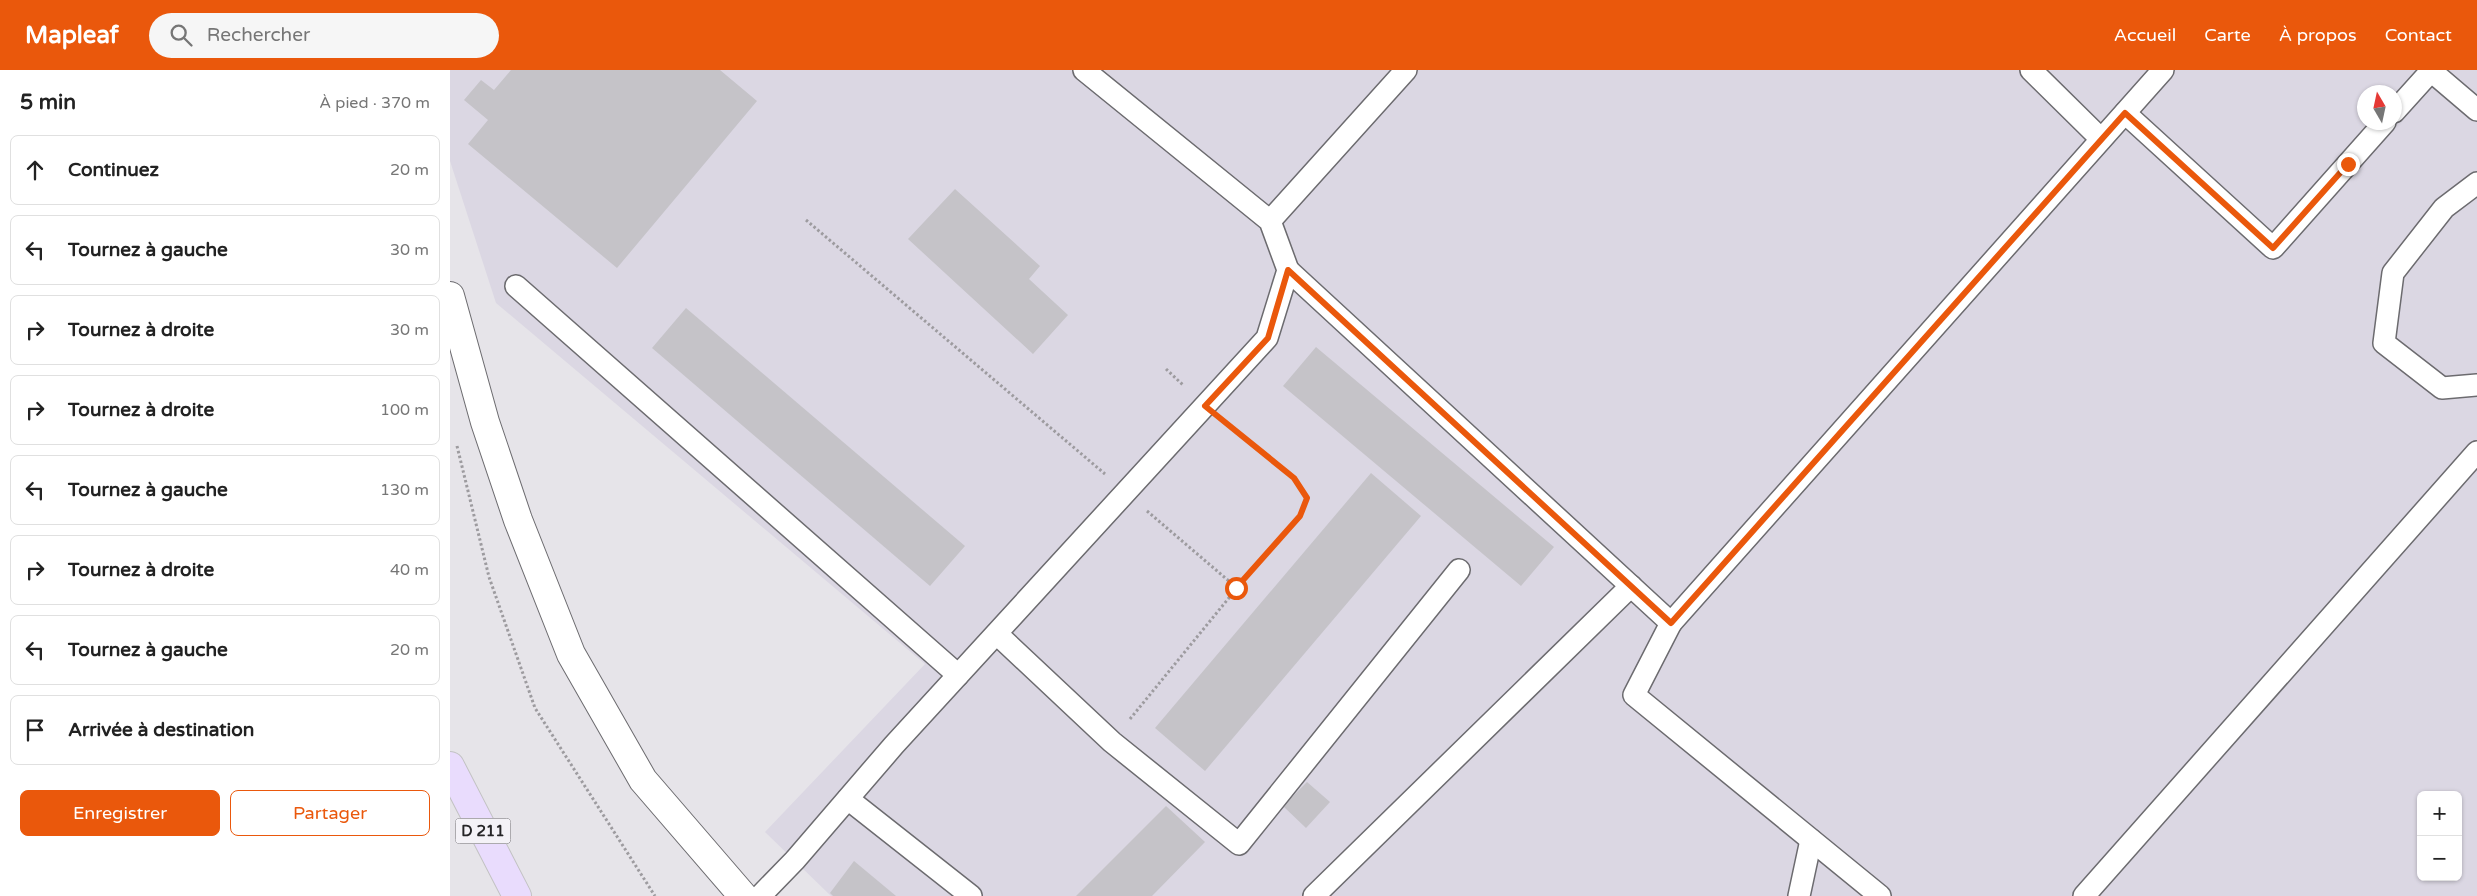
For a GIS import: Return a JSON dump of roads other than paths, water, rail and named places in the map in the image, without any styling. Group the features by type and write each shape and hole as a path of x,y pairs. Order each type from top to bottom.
{"main road":[{"name":"D 211","path":"450,766 517,896"}],"street":[{"path":"450,296 486,422 518,520 571,654 643,780 743,896"}],"lane":[{"path":"1084,70 1270,221 1288,270 1671,623"},
{"path":"1270,221 1406,70"},
{"path":"2031,70 2101,139"},
{"path":"1880,896 1634,695 1671,623 2163,70"},
{"path":"2402,103 2430,71 2477,110"},
{"path":"2125,113 2273,248 2378,130"},
{"path":"2477,183 2444,208 2393,273 2384,343 2442,388 2477,384"},
{"path":"760,896 795,860 958,675 1268,338 1288,270"},
{"path":"516,286 958,675"},
{"path":"2084,896 2477,452"},
{"path":"997,634 1112,742 1240,844 1459,570"},
{"path":"1314,896 1631,586"},
{"path":"848,799 971,896"},
{"path":"1799,896 1811,840"}]}
